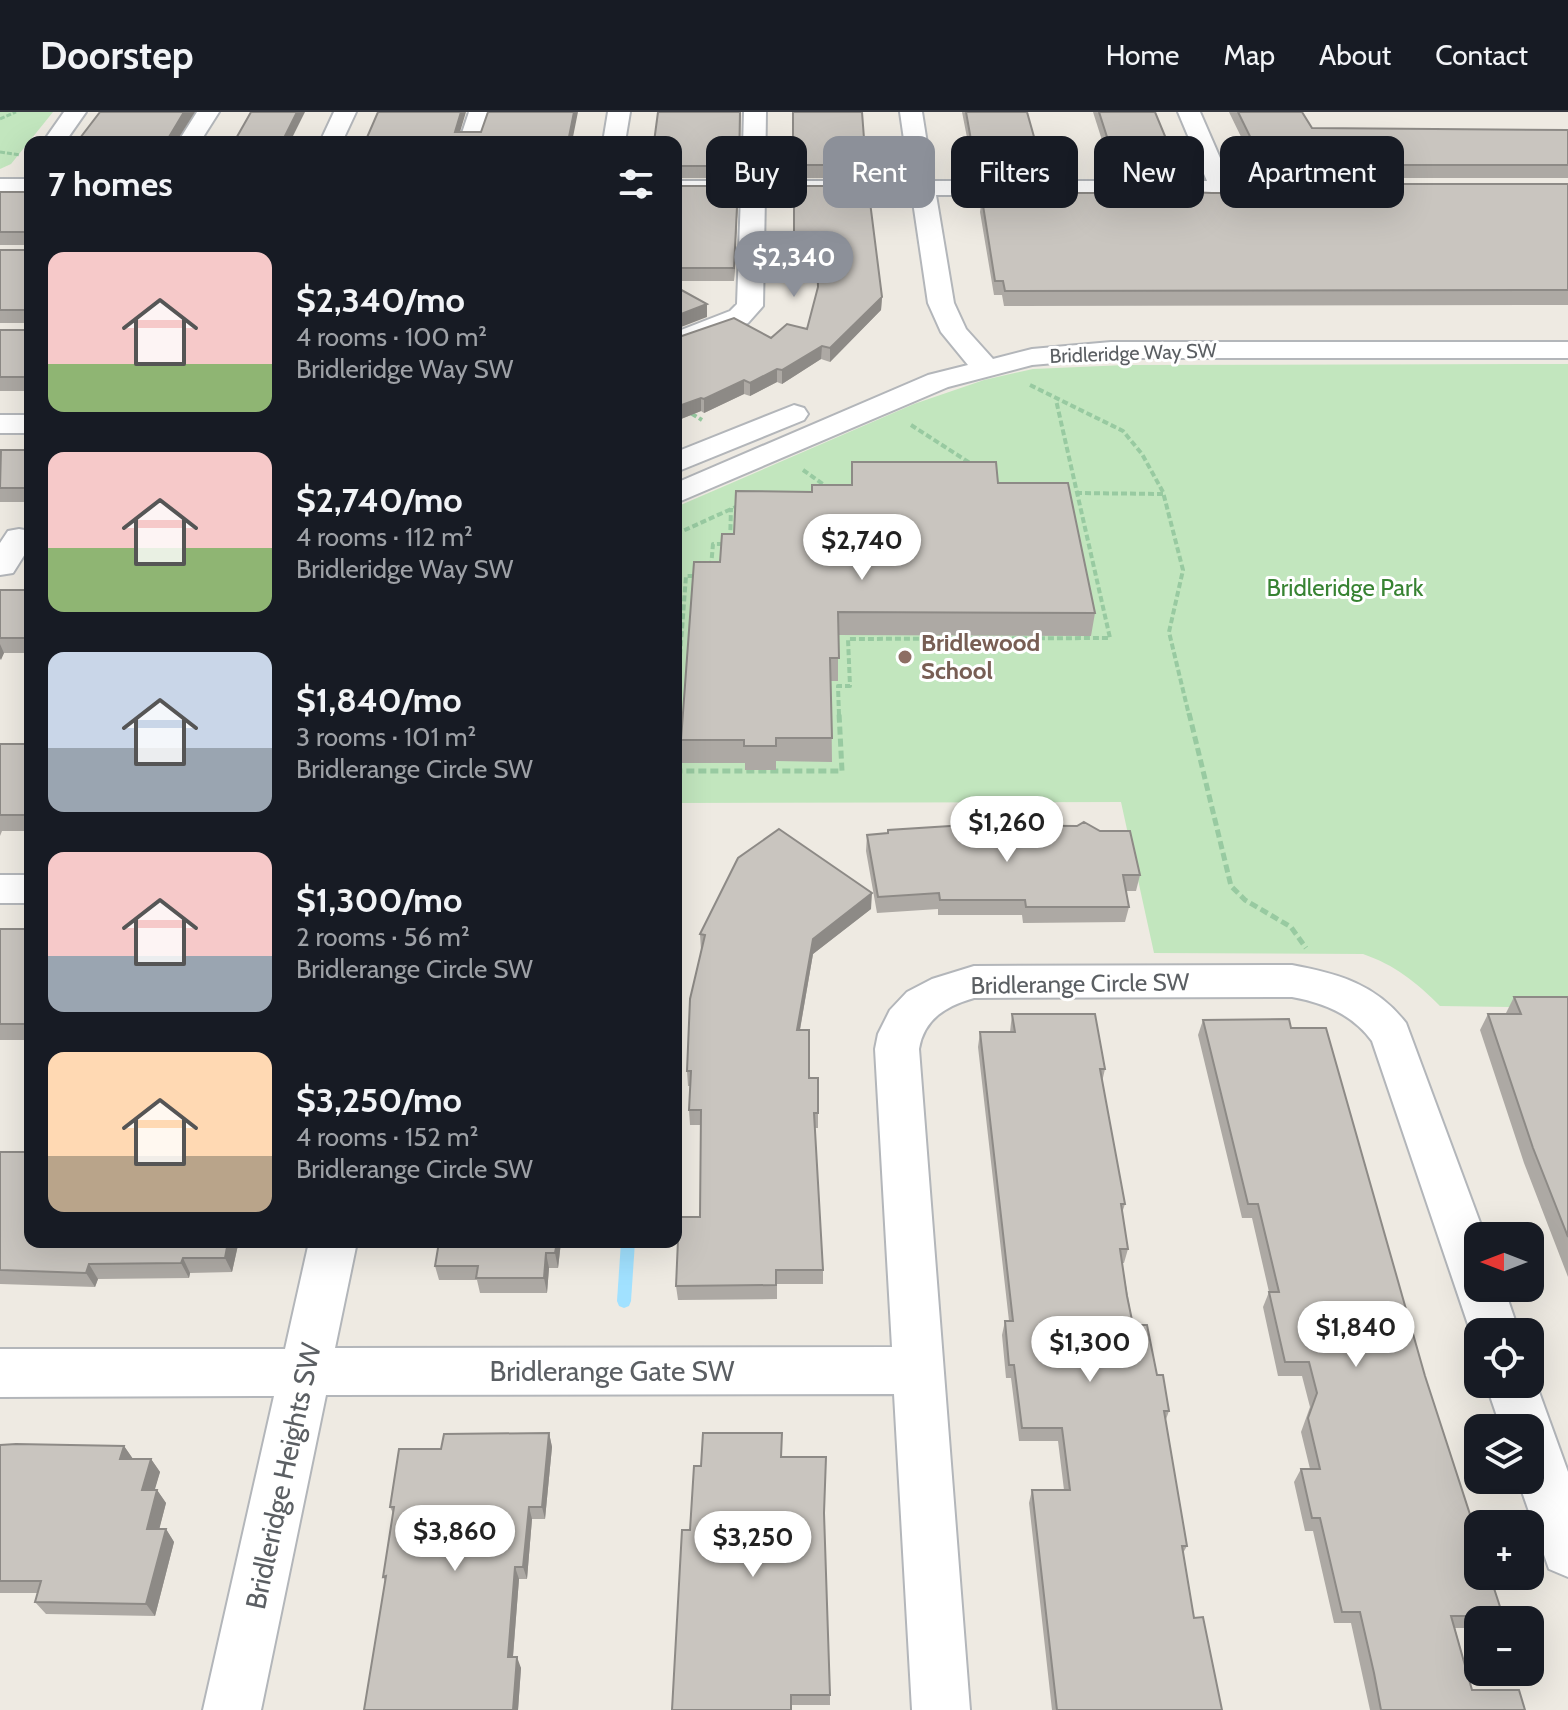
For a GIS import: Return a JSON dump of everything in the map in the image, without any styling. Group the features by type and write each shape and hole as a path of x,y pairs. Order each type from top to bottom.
{"street":[{"path":"58,136 75,112"},
{"path":"193,136 208,112"},
{"path":"334,136 345,112"},
{"path":"472,136 480,112"},
{"path":"615,136 619,112"},
{"path":"755,112 755,136"},
{"path":"911,112 914,136"},
{"path":"1189,112 1220,183"},
{"path":"682,188 706,188"},
{"path":"935,188 1220,188"},
{"path":"682,338 748,311 753,208"},
{"path":"925,208 941,303 949,324 975,357"},
{"name":"Bridleridge Way SW","path":"682,460 914,363 1111,350 1486,340 1568,330"},
{"name":"Bridleridge Way SW","path":"1486,340 1568,350"},
{"name":"Bridleridge Way SW","path":"682,491 938,381 975,357"},
{"path":"0,424 24,424"},
{"path":"0,889 24,889"},
{"name":"Bridlerange Circle SW","path":"941,1710 897,1049 898,1033 911,1010 925,999 974,982 1292,981 1327,988 1376,1015 1391,1035 1400,1052 1464,1242"},
{"name":"Bridleridge Heights SW","path":"232,1710 332,1248"},
{"name":"Bridlerange Gate SW","path":"0,1373 918,1370"},
{"path":"1544,1479 1568,1550"}],"path":[{"path":"0,119 16,112"},
{"path":"0,152 19,177"},
{"path":"1027,383 1123,431 1142,454 1163,494 1183,570 1169,632 1231,886 1245,900 1291,927 1314,958 1327,988"},
{"path":"682,771 842,771 838,686 850,686 848,639 1110,638 1056,400"},
{"path":"906,421 977,468"},
{"path":"799,467 829,488 829,498"},
{"path":"1062,496 1163,494"},
{"path":"682,531 731,508 748,504"},
{"path":"682,629 686,576 710,576 713,544 730,544 731,508"}],"green space":[{"path":"0,112 53,112 34,136 24,136 24,148 11,164 0,169"},
{"name":"Bridleridge Park","path":"1568,364 1568,1008 1440,1006 1404,975 1363,954 1154,953 1121,802 682,803 682,504 914,404 984,380 1033,369 1125,365"}],"building":[{"path":"100,112 184,112 170,136 82,136"},
{"path":"251,112 297,112 285,136 237,136"},
{"path":"378,112 461,112 455,132 481,132 488,112 574,112 569,136 368,136"},
{"path":"658,112 740,112 740,136 706,136 706,166 682,166 682,136 655,136"},
{"path":"793,112 862,112 864,136 823,136 823,165 807,165 807,136 793,136"},
{"path":"966,112 1027,112 1034,136 970,136"},
{"path":"1099,112 1155,112 1165,136 1107,136"},
{"path":"1238,112 1302,112 1312,128 1568,130 1568,165 1404,165 1404,136 1250,136"},
{"path":"1404,184 1568,184 1568,290 1005,291 1003,281 995,281 983,208 1078,208 1078,193 1094,193 1094,208 1204,208 1204,193 1220,193 1220,208 1404,208"},
{"path":"682,186 706,186 706,208 737,208 734,268 682,268"},
{"path":"807,186 823,186 823,208 871,208 882,297 830,348 822,346 782,370 777,369 750,383 744,380 704,399 682,405 682,336 734,318 771,338 787,324 807,329 818,287 817,250 794,250 794,208 807,208"},
{"path":"0,192 24,192 24,232 0,232"},
{"path":"0,250 24,250 24,310 0,310"},
{"path":"682,290 707,304 682,314"},
{"path":"0,330 24,330 24,377 0,377"},
{"path":"1,450 24,450 24,488 0,488"},
{"path":"852,462 996,462 998,483 1068,483 1095,613 838,612 839,658 830,658 832,738 776,738 776,746 744,746 744,740 682,740 694,562 720,562 722,534 734,534 736,491 812,492 812,485 852,485"},
{"path":"0,590 24,590 24,638 0,638"},
{"path":"0,744 24,744 24,815 0,815"},
{"path":"1084,822 1100,831 1130,831 1140,875 1123,875 1129,907 1026,907 1025,900 940,900 939,893 878,897 867,835 888,833 888,830 966,825 1077,826"},
{"path":"779,829 872,893 813,939 797,1030 809,1030 809,1078 818,1078 818,1113 814,1113 823,1270 776,1270 776,1285 676,1286 678,1248 682,1248 682,1217 700,1217 701,1110 689,1110 691,1071 687,1071 690,999 705,935 700,934 738,858"},
{"path":"0,929 24,929 24,1024 0,1024"},
{"path":"1514,997 1568,997 1568,1237 1533,1148 1488,1014 1521,1014"},
{"path":"1012,1014 1095,1014 1105,1069 1100,1069 1125,1204 1121,1204 1128,1249 1120,1249 1127,1296 1133,1325 1147,1325 1157,1375 1163,1375 1169,1411 1164,1411 1187,1546 1182,1546 1194,1618 1203,1617 1222,1710 1057,1710 1032,1490 1070,1490 1062,1428 1022,1428 1014,1365 1009,1365 1005,1321 1013,1321 980,1032 1015,1032"},
{"path":"1289,1019 1291,1028 1326,1028 1425,1376 1469,1510 1464,1510 1464,1590 1495,1590 1500,1606 1464,1606 1464,1616 1451,1616 1464,1662 1464,1686 1471,1686 1472,1690 1519,1690 1525,1710 1381,1710 1360,1612 1342,1612 1320,1518 1312,1518 1301,1469 1320,1469 1308,1418 1317,1393 1309,1362 1285,1362 1269,1292 1279,1292 1258,1204 1248,1204 1203,1020"},
{"path":"0,1152 24,1152 24,1248 227,1248 225,1258 183,1258 181,1263 89,1264 86,1273 0,1270"},
{"path":"438,1248 556,1248 555,1253 546,1253 544,1278 476,1278 478,1266 435,1266"},
{"path":"549,1433 542,1507 529,1507 523,1567 515,1567 508,1657 517,1657 513,1710 364,1710 386,1576 383,1577 399,1449 441,1449 444,1434"},
{"path":"703,1433 782,1433 781,1457 826,1457 824,1513 830,1695 791,1695 791,1710 672,1710 682,1530 690,1530 694,1466 701,1466"},
{"path":"0,1445 124,1446 120,1459 151,1459 142,1490 157,1490 147,1529 166,1529 146,1604 35,1602 41,1581 0,1581"}],"waterway":[{"path":"624,1301 628,1248"}],"place":[{"name":"Bridlewood School","path":"905,657"}]}
